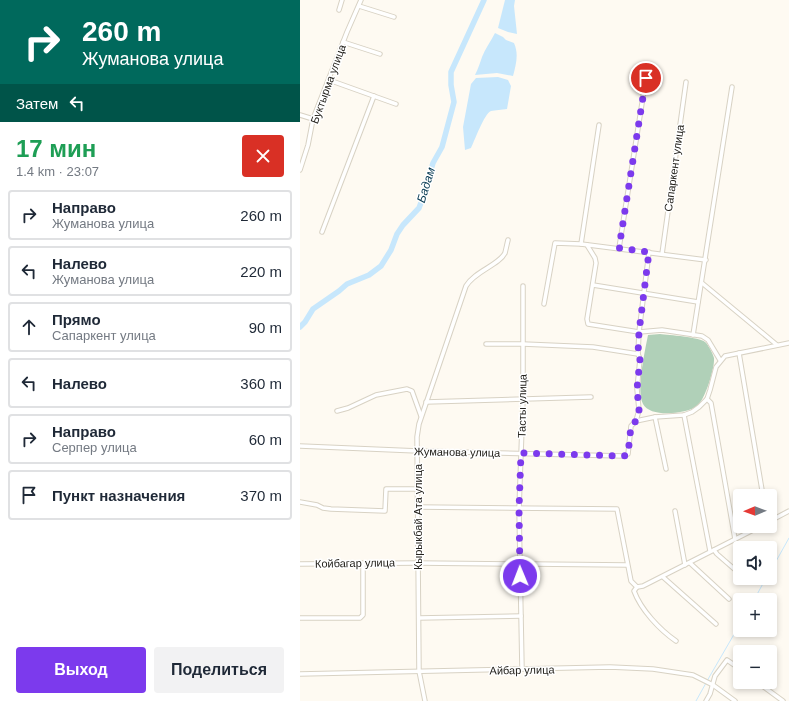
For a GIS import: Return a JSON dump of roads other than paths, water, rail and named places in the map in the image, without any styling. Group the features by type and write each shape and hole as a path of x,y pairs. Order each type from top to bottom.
{"street":[{"path":"339,10 342,0"},
{"name":"Буктырма улица","path":"300,170 308,145 313,119 361,0"},
{"path":"359,6 394,17"},
{"path":"343,42 380,54"},
{"path":"619,248 646,78"},
{"path":"328,80 396,104"},
{"name":"Сапаркент улица","path":"662,254 686,82"},
{"path":"693,335 732,87"},
{"path":"322,232 374,96"},
{"path":"300,115 313,119"},
{"path":"581,244 599,124"},
{"name":"Кырыкбай Ата улица","path":"425,701 419,671 418,437 421,416 466,286 476,274 500,259 504,253 508,240"},
{"path":"544,304 555,243 619,248 706,260"},
{"path":"587,245 595,258 596,263 587,319 588,324 639,332 662,330 702,336 708,340 720,360"},
{"path":"649,252 639,332 638,354 640,359 637,389 639,410 636,421 655,417 684,415 700,408 707,399 716,366 725,356 789,343"},
{"path":"702,283 777,345"},
{"path":"593,285 644,292 698,302"},
{"name":"Тасты улица","path":"522,669 519,509 523,399 524,286"},
{"path":"486,344 593,347 638,354"},
{"path":"739,353 762,489"},
{"path":"337,411 348,408 376,395 407,389 412,390 421,416"},
{"path":"426,402 591,397"},
{"path":"707,399 711,403 735,539"},
{"path":"684,415 712,550 733,568"},
{"path":"655,417 666,469"},
{"name":"Жуманова улица","path":"300,446 418,451 624,456 628,454 631,426 636,421"},
{"path":"300,502 331,509 385,511 386,488 418,489"},
{"path":"419,507 519,509 617,508 627,565 631,581 636,587"},
{"path":"777,517 789,510"},
{"path":"676,511 686,565"},
{"path":"636,587 643,586 663,577 747,533"},
{"path":"300,618 360,618 363,615 363,563"},
{"name":"Койбагар улица","path":"300,564 520,563 627,565"},
{"path":"690,563 729,599"},
{"path":"663,577 716,624"},
{"path":"636,587 634,591 642,607 667,635 676,642"},
{"path":"419,618 521,616"},
{"path":"706,701 715,676 727,660 733,664"},
{"name":"Айбар улица","path":"300,674 522,669 653,669 692,675 713,685 735,701"},
{"path":"767,689 783,701"}],"water":[{"path":"505,0 515,0 514,6 517,34 498,28"},
{"path":"495,33 514,43 516,47 517,55 513,76 497,73 475,75 483,54"},
{"path":"498,77 508,80 511,86 507,109 491,111 488,113 471,148 465,150 463,127 471,84 476,78"}],"waterway":[{"name":"Бадам","path":"300,327 313,309 347,284 369,275 381,266 391,250 397,234 403,225 419,208 433,163 442,147 454,102 451,85 451,72 484,0"},
{"path":"777,559 789,538"},
{"path":"758,593 762,585"},
{"path":"707,681 733,636"},
{"path":"696,701 706,683"}]}
